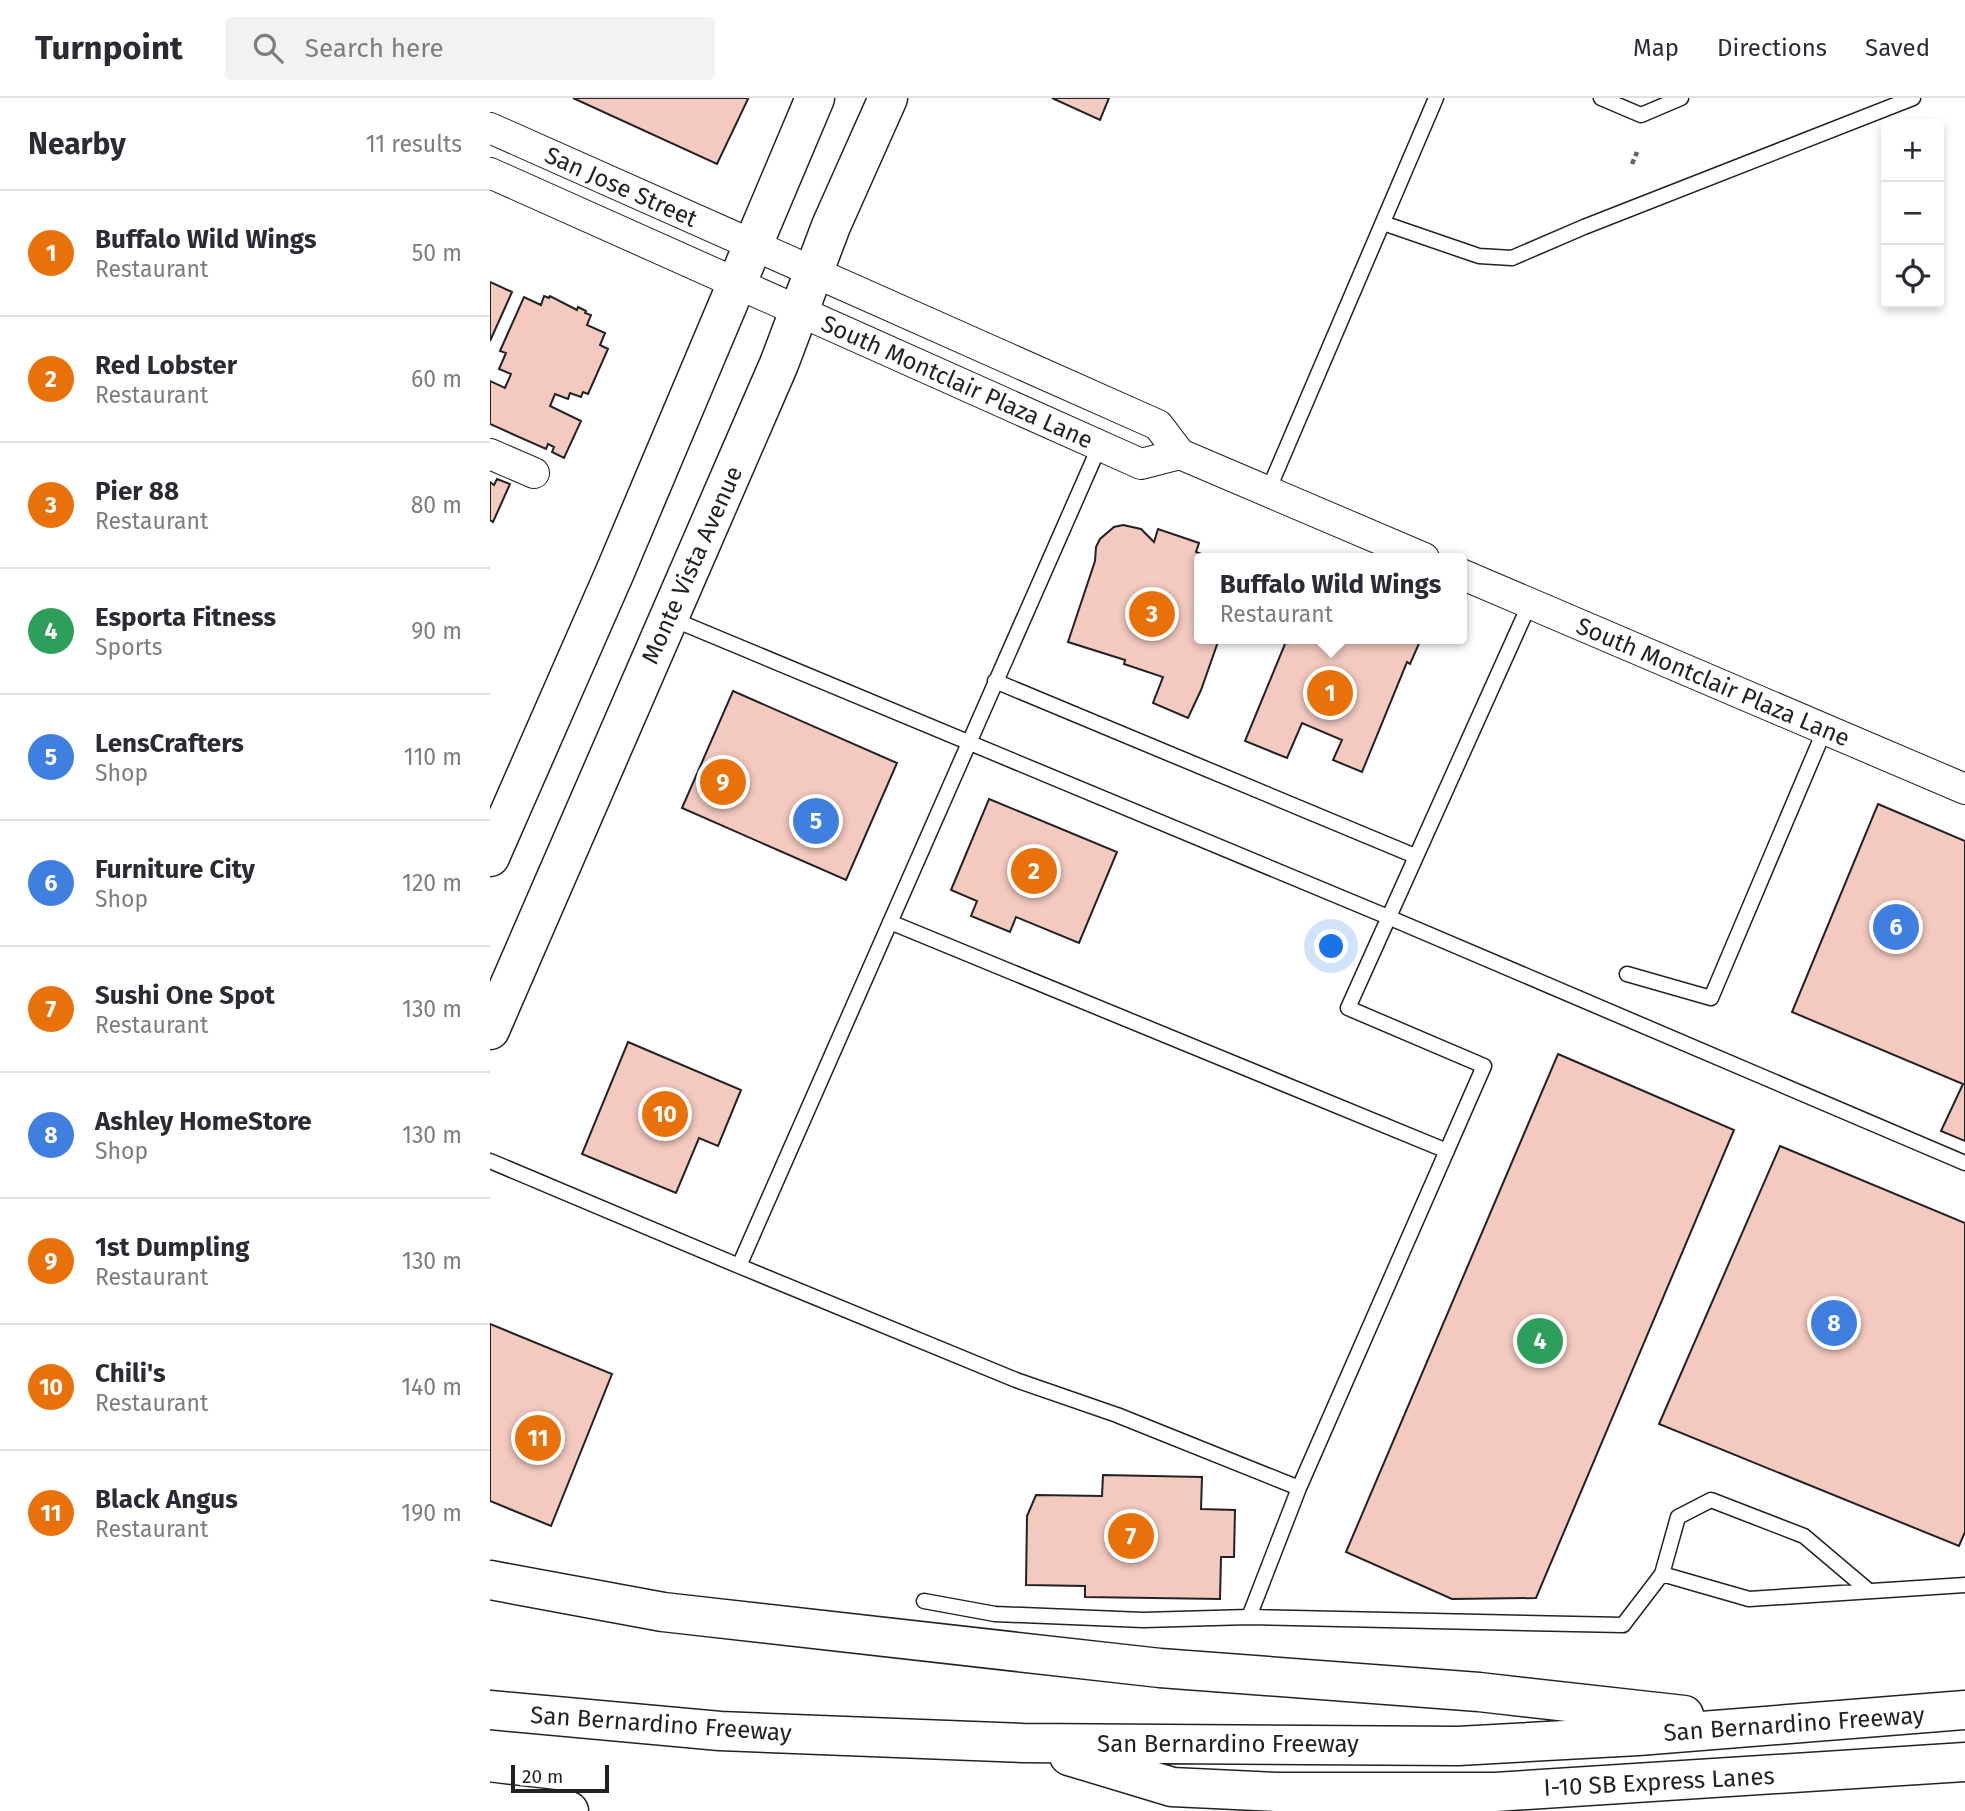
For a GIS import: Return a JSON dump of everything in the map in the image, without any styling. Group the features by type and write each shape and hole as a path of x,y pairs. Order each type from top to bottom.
{"main road":[{"path":"490,858 816,98"},
{"name":"Monte Vista Avenue","path":"490,1030 779,364 831,226 888,98"},
{"path":"490,1580 663,1612 759,1623 1160,1668 1479,1692 1777,1726"},
{"name":"San Bernardino Freeway","path":"490,1710 720,1731 1023,1743 1458,1746 1777,1726 1965,1710"},
{"name":"I-10 SB Express Lanes","path":"1023,1743 1172,1787 1277,1792 1495,1793 1965,1762"},
{"path":"490,1802 569,1811"}],"street":[{"name":"San Jose Street","path":"490,128 753,246"},
{"name":"San Jose Street","path":"490,173 737,284"},
{"name":"South Montclair Plaza Lane","path":"753,246 1158,425 1180,454 1412,553"},
{"name":"South Montclair Plaza Lane","path":"737,284 1141,464 1180,454"},
{"path":"490,454 534,473"},
{"name":"South Montclair Plaza Lane","path":"1467,577 1965,789"}],"lane":[{"path":"1268,492 1436,98"},
{"path":"1601,98 1641,116 1681,98"},
{"path":"1383,223 1479,256 1513,258 1584,227 1913,98"},
{"path":"739,1266 1100,445"},
{"path":"1248,1617 1299,1488 1484,1066 1348,1008 1530,603"},
{"path":"669,617 1388,917 1965,1163"},
{"path":"995,681 1415,856"},
{"path":"1627,974 1711,998 1825,729"},
{"path":"890,922 1447,1151"},
{"path":"490,1161 1016,1380 1117,1415 1299,1488"},
{"path":"925,1601 995,1614 1143,1620 1248,1617 1623,1625 1662,1574 1678,1517 1712,1500 1804,1536 1870,1591"},
{"path":"1662,1574 1749,1599 1965,1585"}],"path":[{"path":"1632,164 1637,152"}],"building":[{"path":"573,98 746,98 748,99 717,164"},
{"path":"1052,98 1109,98 1100,120"},
{"path":"490,282 512,292 490,341"},
{"path":"544,296 550,296 577,310 578,307 591,315 587,325 605,333 600,345 608,349 588,394 583,392 581,397 570,393 568,399 555,394 550,406 581,421 564,458 552,452 554,447 548,444 546,449 490,424 490,381 505,388 511,374 499,369 506,353 500,351 524,297 541,305"},
{"path":"497,479 510,484 493,522 490,520 490,482 494,485"},
{"path":"1123,525 1141,529 1154,542 1158,529 1199,543 1196,552 1199,553 1194,553 1194,644 1217,644 1188,718 1153,703 1163,677 1124,664 1125,660 1068,642 1095,561 1096,547 1100,539 1114,527"},
{"path":"1285,644 1419,644 1410,664 1407,662 1362,772 1333,760 1342,740 1302,723 1287,758 1245,741"},
{"path":"733,691 897,763 846,880 682,808"},
{"path":"989,799 1117,852 1079,943 1016,917 1010,932 971,916 977,901 951,890"},
{"path":"1878,804 1965,841 1965,1141 1941,1131 1963,1084 1792,1012"},
{"path":"628,1042 741,1090 718,1146 699,1138 676,1193 582,1154"},
{"path":"1558,1054 1734,1130 1536,1598 1452,1599 1346,1552"},
{"path":"1780,1146 1965,1223 1965,1532 1959,1546 1659,1424"},
{"path":"490,1324 612,1374 551,1526 490,1501"},
{"path":"1103,1475 1202,1477 1201,1509 1235,1510 1234,1557 1221,1557 1220,1599 1085,1597 1085,1586 1026,1585 1027,1516 1036,1495 1102,1496"}],"place":[{"name":"Pier 88","path":"1152,614"},
{"name":"Buffalo Wild Wings","path":"1330,693"},
{"name":"1st Dumpling","path":"723,782"},
{"name":"LensCrafters","path":"816,821"},
{"name":"Red Lobster","path":"1034,871"},
{"name":"Furniture City","path":"1896,927"},
{"name":"Chili's","path":"665,1114"},
{"name":"Ashley HomeStore","path":"1834,1323"},
{"name":"Esporta Fitness","path":"1540,1341"},
{"name":"Black Angus","path":"538,1438"},
{"name":"Sushi One Spot","path":"1131,1536"}]}
